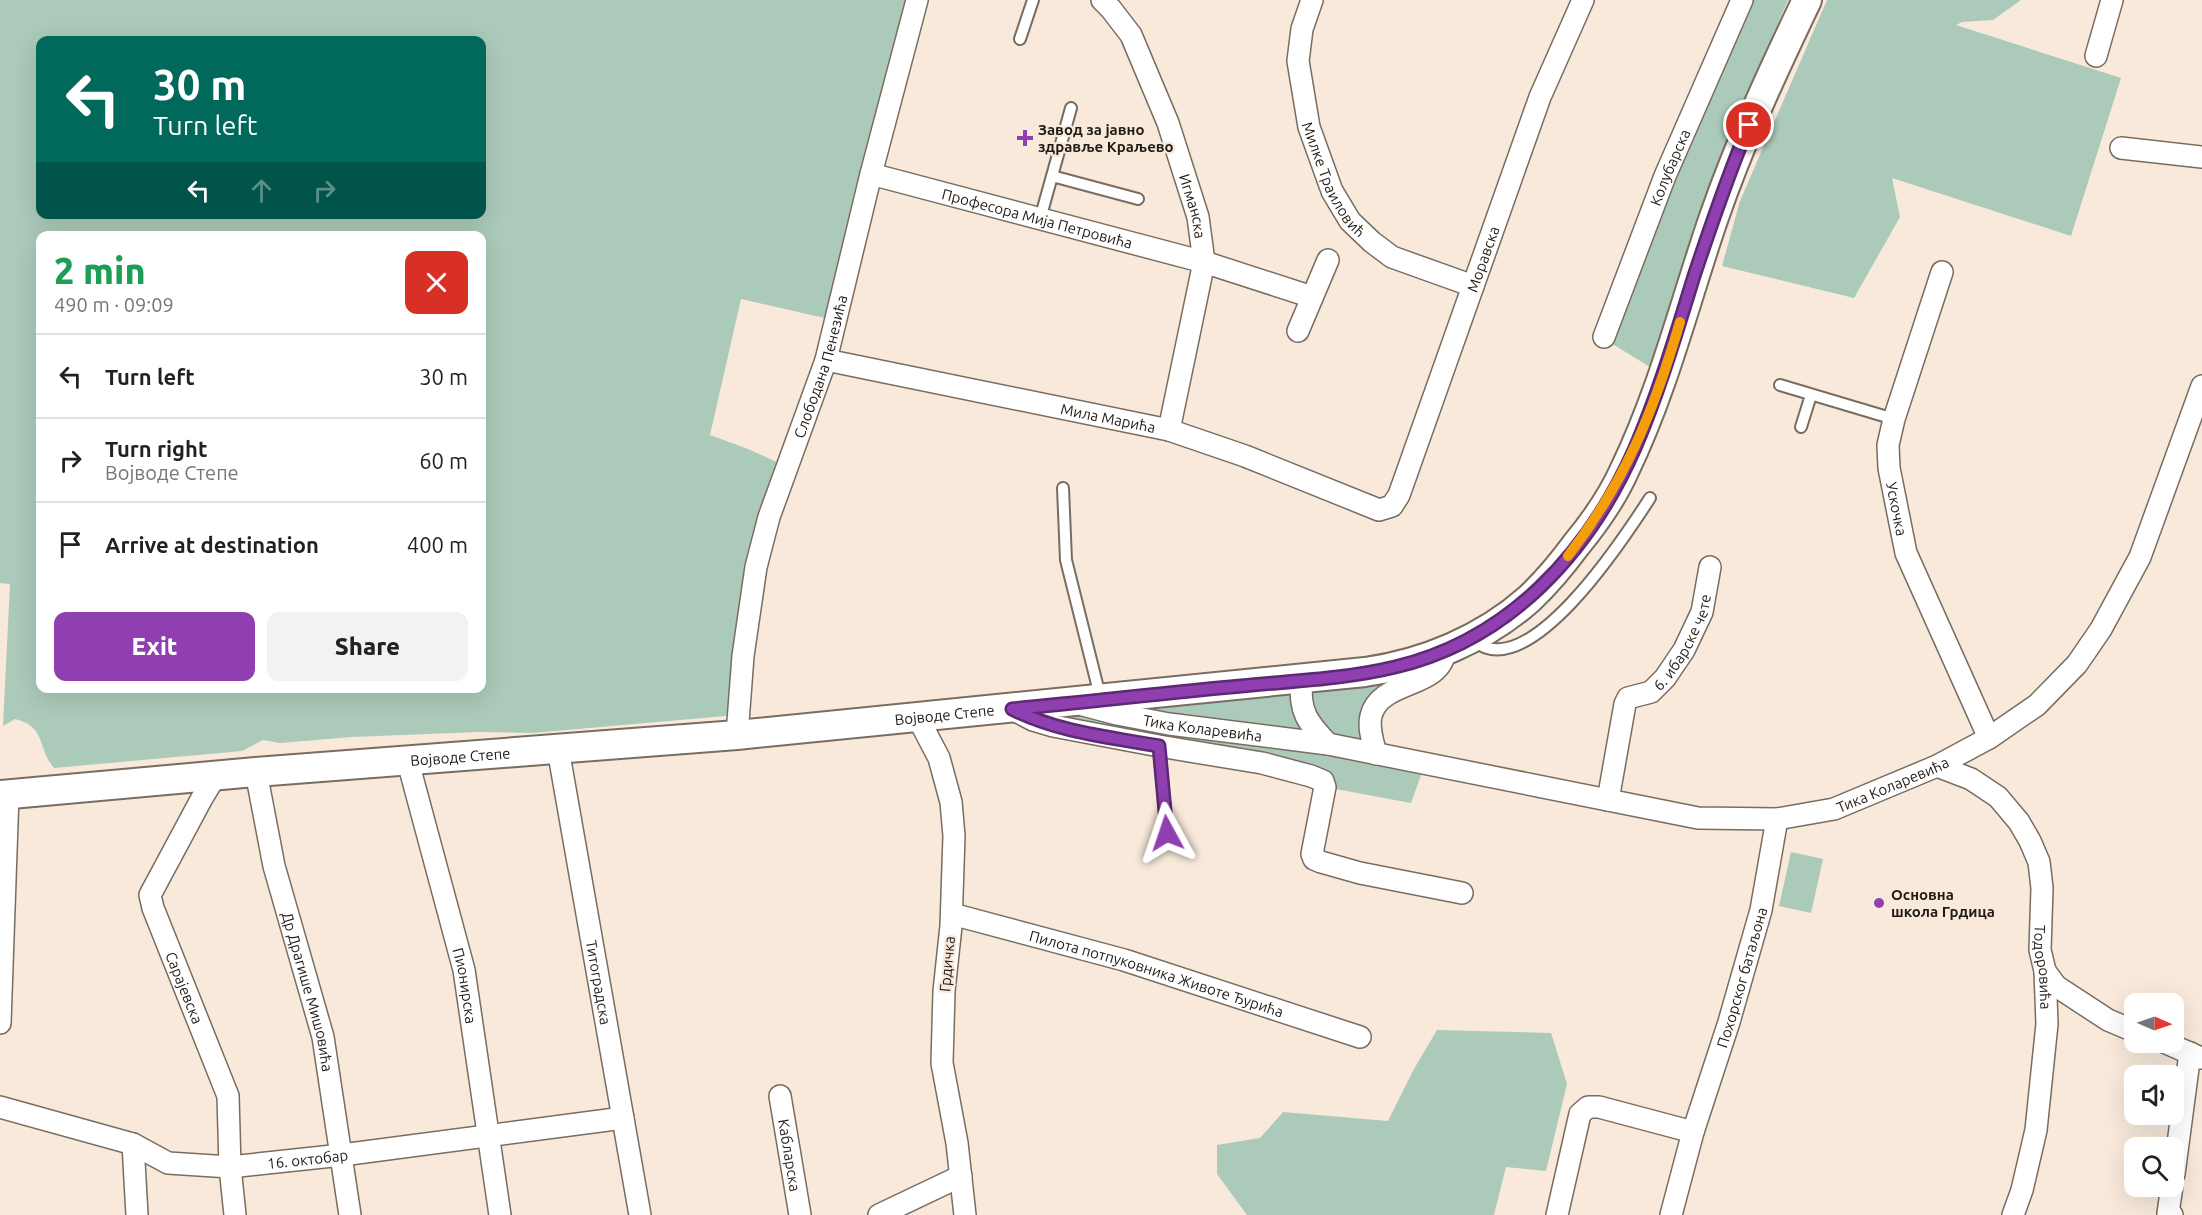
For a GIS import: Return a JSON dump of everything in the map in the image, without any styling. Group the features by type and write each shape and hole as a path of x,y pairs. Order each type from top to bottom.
{"street":[{"name":"Слободана Пенезића","path":"737,735 743,656 756,567 772,507 826,360 871,174 917,0"},
{"name":"Игманска","path":"1102,0 1131,35 1168,123 1198,217 1204,262 1169,430"},
{"name":"Милке Траиловић","path":"1312,0 1302,29 1298,61 1309,127 1332,191 1350,221 1392,258 1473,286"},
{"name":"Моравска","path":"1379,510 1392,506 1399,495 1540,97 1583,0"},
{"name":"Колубарска","path":"1604,338 1665,176 1742,0"},
{"name":"Војводе Степе","path":"4,794 737,735 1012,709 1302,680 1392,668 1445,651 1517,609 1538,590 1593,523 1624,472 1665,371 1707,235 1734,161 1807,0"},
{"path":"2096,56 2112,0"},
{"path":"2121,148 2202,157"},
{"name":"Професора Мија Петровића","path":"871,174 1204,262 1312,297"},
{"path":"1298,331 1328,260"},
{"name":"Ускочка","path":"1942,272 1894,419 1888,445 1889,468 1906,553 1989,738"},
{"name":"Мила Марића","path":"826,360 1169,430 1245,456 1379,510"},
{"name":"Тика Коларевића","path":"1089,701 1116,714 1328,744 1698,818 1777,819 1834,809 1937,766 1989,738 2037,705 2077,664 2101,629 2140,557 2198,408 2202,386"},
{"name":"6. ибарске чете","path":"1608,800 1625,704 1628,698 1646,695 1656,688 1684,651 1702,612 1710,567"},
{"path":"1376,754 1371,723 1375,709 1395,691 1435,672 1444,659 1445,651"},
{"path":"1302,680 1301,705 1317,733 1328,744"},
{"path":"1012,709 1033,720 1053,726 1262,762 1319,779 1325,787 1312,854 1314,858 1360,873 1462,893"},
{"name":"Грдичка","path":"918,718 939,758 951,802 954,836 951,914 944,991 942,1063 961,1176 965,1215"},
{"name":"Титоградска","path":"558,749 640,1215"},
{"name":"Пионирска","path":"408,762 460,953 500,1215"},
{"name":"Тодоровића","path":"1937,766 1971,779 1998,797 2014,815 2030,840 2039,862 2042,888 2040,950 2045,971 2047,1024 2036,1130 2022,1190 2013,1215"},
{"name":"Др Драгише Мишовића","path":"256,772 274,866 323,1036 350,1215"},
{"name":"Сарајевска","path":"216,776 186,826 150,895 153,908 228,1096 230,1167 235,1215"},
{"path":"0,1023 4,794"},
{"name":"Похорског батаљона","path":"1671,1215 1693,1132 1729,1022 1761,910 1777,819"},
{"name":"Пилота потпуковника Животе Ђурића","path":"951,914 1124,960 1360,1037"},
{"path":"2045,971 2056,986 2108,1020 2124,1026"},
{"path":"2181,1137 2196,1056"},
{"name":"Кабларска","path":"780,1096 800,1215"},
{"name":"16. октобар","path":"0,1107 133,1144 168,1163 230,1167 489,1137 622,1118"},
{"path":"1557,1215 1580,1114 1588,1107 1693,1132"},
{"path":"133,1144 137,1215"},
{"path":"879,1215 961,1176"},
{"path":"2170,1197 2168,1213 2172,1215"}],"lane":[{"path":"1020,39 1034,0"},
{"path":"1040,219 1071,108"},
{"path":"1052,176 1138,199"},
{"path":"1780,385 1894,419"},
{"path":"1801,427 1811,395"},
{"path":"1063,488 1066,560 1089,701"},
{"path":"1470,638 1480,647 1508,648 1525,641 1548,624 1567,607 1605,564 1650,498"},
{"path":"1159,746 1167,833"}],"green space":[{"path":"0,0 925,0 842,322 741,299 710,435 792,469 756,610 748,714 532,733 478,732 352,737 280,743 263,740 242,751 54,768 32,727 15,719 3,726 10,584 0,583"},
{"path":"1742,0 1788,0 1719,159 1691,236 1650,367 1606,340"},
{"path":"1827,0 2021,0 1993,20 1962,22 1956,25 2121,78 2071,236 1892,178 1900,217 1854,298 1722,266 1740,201"},
{"path":"1408,664 1381,702 1376,754 1425,764 1411,803 1325,787 1033,720"},
{"path":"1791,852 1823,859 1811,913 1779,906"},
{"path":"1437,1030 1551,1033 1567,1084 1546,1171 1506,1167 1494,1215 1247,1215 1217,1174 1217,1145 1260,1138 1283,1112 1388,1121"}],"slow traffic":[{"path":"1568,556 1593,523 1624,472 1658,389 1680,322"}],"place":[{"name":"Завод за јавно здравље Краљево","path":"1025,138"},
{"name":"Основна школа Грдица","path":"1879,903"}],"route":[{"path":"1167,833 1159,746 1053,726 1033,720 1012,709 1302,680 1392,668 1445,651 1517,609 1538,590 1580,541 1624,472 1665,371 1707,235 1749,125"}]}
